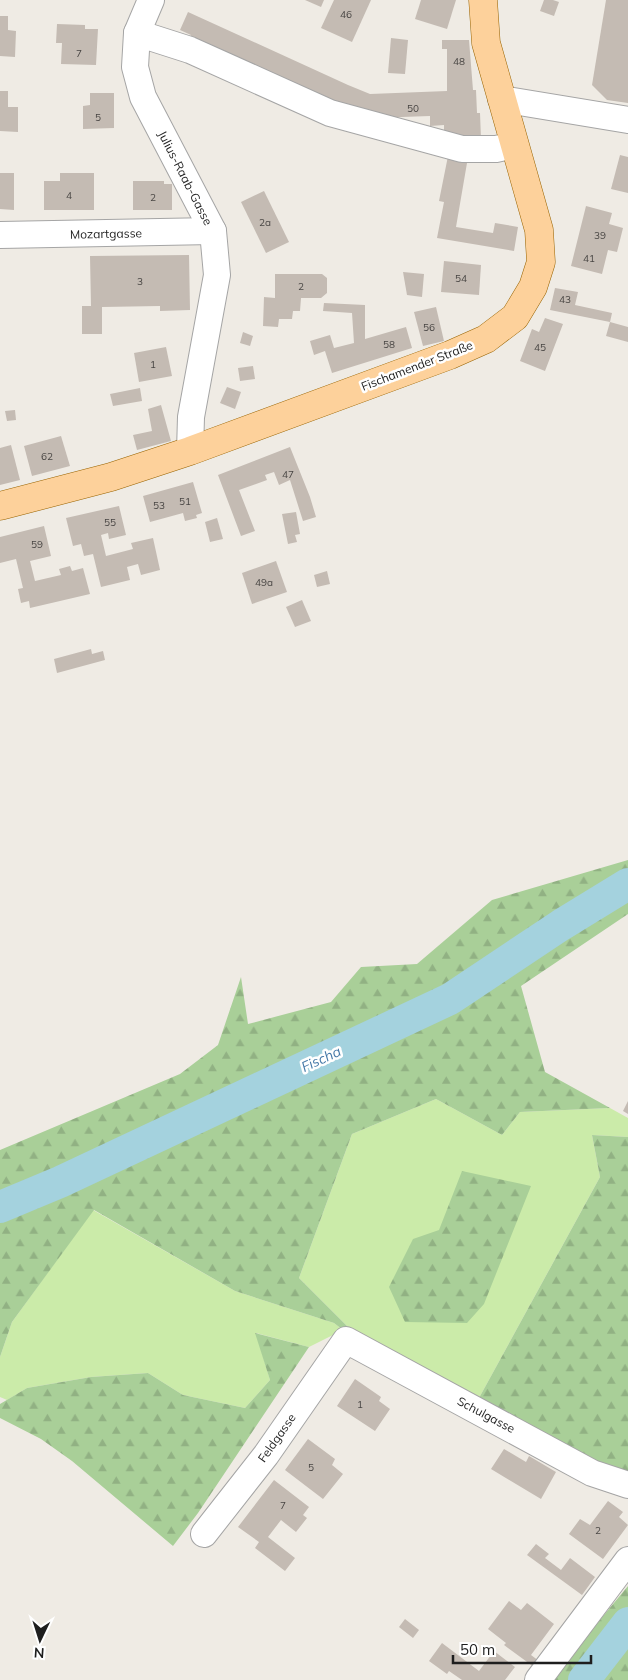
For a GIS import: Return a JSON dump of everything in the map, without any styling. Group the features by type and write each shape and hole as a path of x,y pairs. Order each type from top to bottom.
{"main road":[{"name":"Fischamender Straße","path":"0,506 111,477 450,355 486,339 515,316 533,287 541,262 539,230 516,145 500,99 486,43 483,0"}],"street":[{"name":"Julius-Raab-Gasse","path":"151,0 137,34 136,67 144,97 212,231 217,275 191,416 190,450"},
{"path":"137,34 190,50 330,113 462,149 496,149 516,145"},
{"path":"500,99 628,120"},
{"name":"Mozartgasse","path":"0,235 212,231"},
{"name":"Schulgasse","path":"346,1340 592,1473 628,1485"},
{"name":"Feldgasse","path":"204,1534 266,1455 346,1340"},
{"path":"538,1680 628,1560"}],"green space":[{"path":"628,860 628,914 521,986 545,1072 610,1108 520,1112 502,1135 436,1099 352,1134 299,1278 349,1328 343,1330 334,1323 235,1291 94,1210 12,1322 0,1357 0,1150 180,1074 218,1045 241,977 248,1024 331,1002 361,967 417,964 492,900"},
{"path":"436,1099 502,1135 520,1112 610,1108 628,1118 628,1137 592,1135 600,1177 479,1398 349,1328 299,1278 352,1134"},
{"path":"592,1135 628,1137 628,1476 584,1456 479,1398 600,1177"},
{"path":"462,1171 531,1186 484,1304 467,1323 405,1322 389,1287 413,1239 439,1230"},
{"path":"93,1210 235,1291 334,1323 343,1330 309,1347 256,1333 270,1380 245,1408 183,1395 148,1373 91,1377 27,1388 7,1400 0,1397 0,1357 12,1322"},
{"path":"255,1333 309,1347 198,1513 173,1546 72,1461 41,1439 0,1418 0,1404 27,1388 91,1377 148,1373 183,1395 245,1408 270,1380"},
{"path":"628,1586 628,1680 550,1680"}],"building":[{"path":"305,0 324,0 321,7"},
{"path":"334,0 371,0 352,42 321,28"},
{"path":"421,0 456,0 447,29 415,19"},
{"path":"544,0 559,2 554,16 540,11"},
{"path":"606,0 628,0 628,103 607,100 592,85"},
{"path":"188,12 370,94 447,91 447,49 442,49 442,40 469,40 473,90 476,90 477,113 480,113 481,139 444,140 444,125 430,126 430,116 373,118 188,40 191,35 180,30"},
{"path":"0,16 8,16 8,30 16,31 15,57 0,56"},
{"path":"57,24 85,25 85,29 98,29 96,65 61,64 62,43 56,43"},
{"path":"391,38 408,40 405,74 388,73"},
{"path":"0,91 8,91 8,107 18,107 18,132 0,131"},
{"path":"90,93 114,93 114,128 83,129 83,106 90,105"},
{"path":"620,155 628,157 628,193 611,189"},
{"path":"448,156 467,163 456,227 493,233 495,223 518,227 514,251 437,238 444,202 439,201"},
{"path":"0,173 14,173 14,210 0,209"},
{"path":"60,173 94,173 94,210 44,210 44,181 60,181"},
{"path":"133,181 164,181 164,184 172,184 172,210 133,210"},
{"path":"264,191 289,242 266,253 241,202"},
{"path":"586,206 612,213 609,224 623,228 617,252 608,250 602,274 571,266"},
{"path":"189,255 190,310 160,311 160,306 102,307 102,334 82,334 82,306 91,306 90,256"},
{"path":"444,261 481,265 479,295 441,292"},
{"path":"403,272 424,274 422,297 407,295"},
{"path":"275,274 322,274 327,278 327,293 321,298 301,298 300,311 293,311 292,319 279,319 278,327 263,326 264,297 275,298"},
{"path":"555,288 578,292 575,305 612,313 610,322 550,310"},
{"path":"324,303 365,305 365,339 406,327 412,348 332,373 325,351 314,355 310,341 330,335 334,348 354,343 352,313 323,311"},
{"path":"436,307 444,341 423,346 414,312"},
{"path":"545,318 563,324 545,371 520,361 532,329 539,332"},
{"path":"610,322 628,327 628,342 606,336"},
{"path":"243,332 253,336 250,346 240,343"},
{"path":"166,347 172,376 139,382 134,353"},
{"path":"253,366 255,379 240,381 238,368"},
{"path":"227,387 241,392 235,409 220,403"},
{"path":"140,388 142,401 113,406 110,394"},
{"path":"161,405 171,441 137,450 133,435 152,431 148,409"},
{"path":"15,410 16,420 7,421 5,411"},
{"path":"61,436 70,466 32,476 24,446"},
{"path":"11,445 20,480 0,485 0,448"},
{"path":"290,447 316,517 303,521 290,480 279,485 274,472 265,475 267,480 239,490 255,531 241,536 218,475"},
{"path":"193,482 202,513 196,515 197,518 185,521 183,513 150,522 143,496"},
{"path":"119,506 126,535 109,539 108,533 101,535 106,556 133,549 131,543 153,538 160,570 141,575 138,564 127,567 130,580 101,587 93,554 84,556 81,544 73,546 66,518"},
{"path":"296,512 300,534 295,535 297,542 288,544 282,514"},
{"path":"217,518 223,539 210,542 205,522"},
{"path":"44,526 51,556 30,561 35,581 61,575 59,569 70,566 72,571 83,568 90,594 30,608 29,601 21,603 18,589 23,588 16,559 0,563 0,537"},
{"path":"276,561 287,592 252,604 242,573"},
{"path":"327,571 330,584 317,587 314,575"},
{"path":"302,600 311,621 295,627 286,607"},
{"path":"91,649 92,654 103,651 105,660 57,673 54,659"},
{"path":"628,1101 628,1114 623,1111"},
{"path":"355,1379 381,1397 379,1401 390,1409 375,1431 337,1406"},
{"path":"308,1439 335,1459 332,1465 343,1474 323,1499 285,1470"},
{"path":"504,1449 526,1462 529,1456 556,1472 541,1499 491,1469"},
{"path":"274,1480 309,1507 303,1515 307,1518 296,1532 281,1520 268,1537 295,1558 285,1571 255,1548 259,1542 238,1527"},
{"path":"608,1501 623,1512 619,1517 628,1525 603,1559 569,1534 580,1519 590,1525"},
{"path":"536,1544 549,1554 545,1558 561,1570 570,1558 595,1577 582,1595 527,1555"},
{"path":"509,1601 521,1610 527,1603 554,1624 531,1655 539,1661 534,1667 504,1645 506,1643 488,1629"},
{"path":"405,1619 419,1630 413,1638 399,1627"},
{"path":"442,1643 479,1671 494,1651 515,1667 505,1680 462,1680 449,1671 447,1674 429,1661"}],"waterway":[{"name":"Fischa","path":"0,1207 60,1182 450,999 561,925 628,884"},
{"name":"Fischa","path":"584,1680 628,1623"}]}
